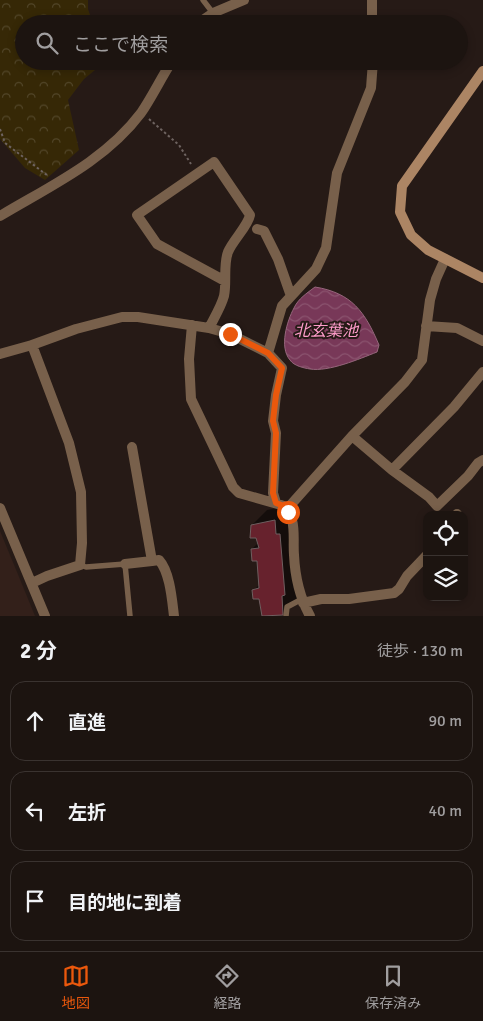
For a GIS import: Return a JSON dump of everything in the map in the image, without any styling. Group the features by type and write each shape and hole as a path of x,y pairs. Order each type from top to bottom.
{"street":[{"path":"210,15 244,0"},
{"path":"372,0 372,15"},
{"path":"0,216 82,167 111,146 141,112 167,70"},
{"path":"268,353 282,306 316,269 326,248 337,173 370,88 371,70"},
{"path":"483,72 402,186 400,212 411,236 428,250 483,278"},
{"path":"209,328 223,297 225,281 227,256 240,231 249,221 250,215 214,162 137,215 158,244 225,281"},
{"path":"257,228 264,231 278,259 291,296"},
{"path":"287,509 352,436 405,382 422,360 430,300 436,279 445,260"},
{"path":"0,354 76,329 122,317 138,317 209,328 230,334 268,353 282,368 273,421 276,433 273,493 276,503"},
{"path":"192,325 189,359 191,399 233,488 239,494 276,503 287,509 292,519 294,558 302,601 310,616"},
{"path":"426,326 457,328 483,341"},
{"path":"32,345 69,443 81,492 80,565 32,583"},
{"path":"392,470 454,408 483,372"},
{"path":"352,436 392,470 429,497 437,506 483,460"},
{"path":"132,447 152,561"},
{"path":"0,508 45,616"},
{"path":"302,601 349,599 394,593 426,556"},
{"path":"125,564 159,560 163,564 170,588 174,616"}],"lane":[{"path":"203,0 213,13"},
{"path":"80,565 86,567 125,564 130,616"},
{"path":"286,616 287,607 302,601"}],"path":[{"path":"141,112 179,145 197,174"},
{"path":"0,129 5,143 51,179 54,184"}],"shaded area":[{"path":"0,531 17,572 35,616 0,616"}],"green space":[{"path":"0,0 88,0 90,15 15,15 15,70 95,70 84,79 68,100 79,150 45,180 25,168 0,139"}],"water":[{"name":"北玄葉池","path":"315,287 339,294 356,306 374,333 379,345 377,352 326,369 308,369 292,362 285,348 285,334 289,320 298,302"}],"building":[{"path":"275,520 276,534 280,534 285,595 282,596 283,615 262,616 259,599 253,599 252,590 259,588 257,561 252,561 251,549 259,548 256,538 250,538 251,525"}],"route":[{"path":"230,334 268,353 282,368 273,421 276,433 273,493 276,503 284,506 288,512"}]}
